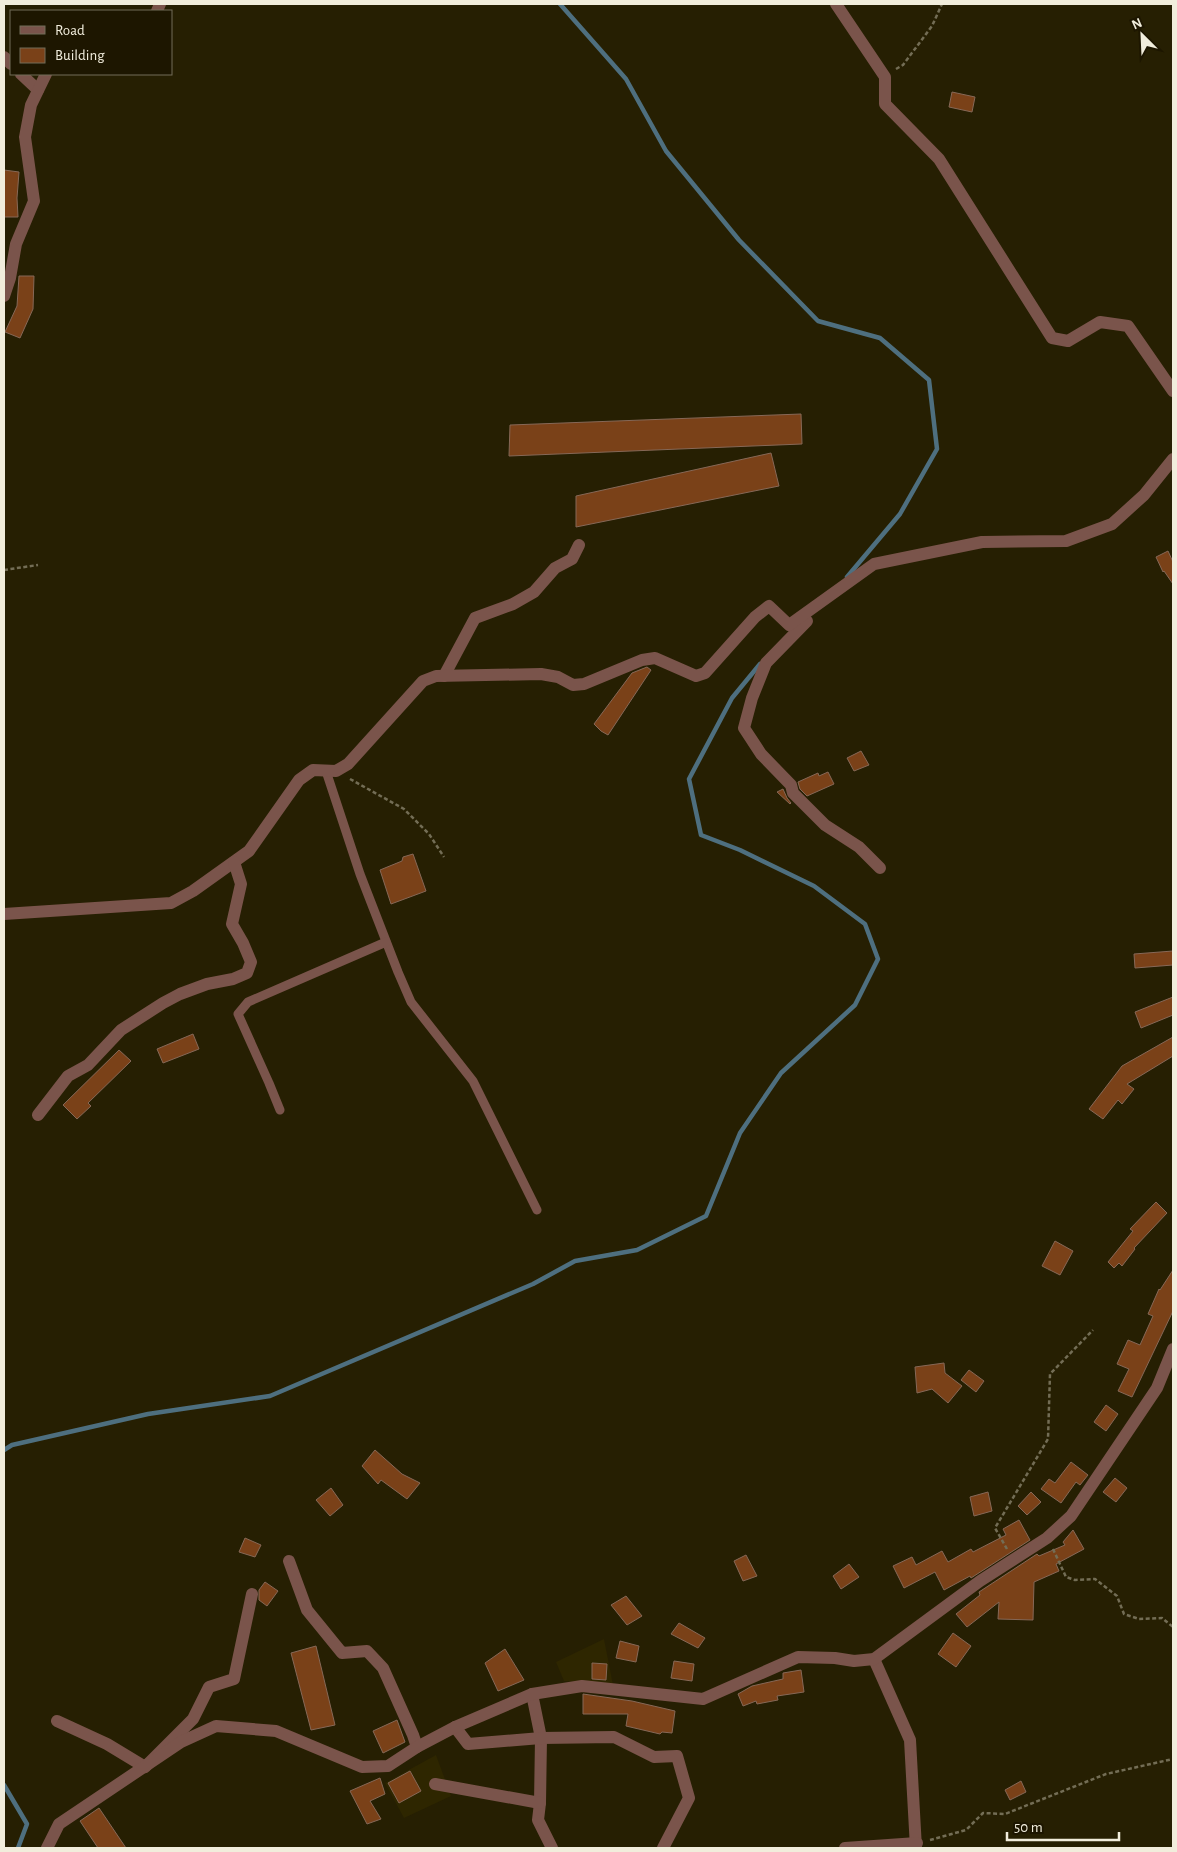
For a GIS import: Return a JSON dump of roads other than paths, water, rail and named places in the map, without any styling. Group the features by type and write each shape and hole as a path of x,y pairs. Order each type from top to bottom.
{"street":[{"path":"836,4 884,77 885,104 939,159 1052,338 1068,341 1100,322 1128,326 1173,391"},
{"path":"22,75 38,90"},
{"path":"4,296 10,278 16,244 34,201 25,137 31,106 46,75"},
{"path":"4,914 171,903 193,891 249,851 299,780 313,770 331,771 348,764 423,681 436,676 541,674 558,677 573,686 584,684 642,660 655,658 696,676 705,673 755,616 768,606 789,625 874,564 982,542 1066,541 1112,524 1144,496 1173,459"},
{"path":"444,676 476,618 513,604 534,592 556,568 572,559 579,545"},
{"path":"840,589 794,632 766,663 752,698 744,728 762,754 791,785 793,792 826,825 859,847 880,868"},
{"path":"38,1115 68,1076 88,1065 121,1030 180,994 207,984 233,979 247,973 251,962 244,943 232,924 241,884 234,862"},
{"path":"47,1848 59,1824 181,1742 216,1726 276,1731 362,1767 388,1766 417,1747 455,1727 532,1694 582,1686 703,1698 798,1657 835,1658 854,1661 874,1659 1013,1558 1047,1538 1071,1516 1157,1388 1173,1349"},
{"path":"288,1561 307,1610 342,1653 367,1651 384,1668 417,1747"},
{"path":"145,1767 193,1719 209,1687 234,1679 252,1594"},
{"path":"845,1848 917,1846 910,1740 874,1659"},
{"path":"532,1694 541,1738 538,1820 552,1848"},
{"path":"57,1721 107,1744 145,1767"},
{"path":"455,1727 468,1744 541,1738 614,1737 654,1757 677,1756 689,1798 663,1848"},
{"path":"435,1784 540,1803"}],"lane":[{"path":"331,771 360,874 411,1002 473,1081 537,1210"},
{"path":"280,1110 238,1014 248,1002 386,942"}],"waterway":[{"path":"560,4 626,79 666,151 739,240 818,321 880,338 929,380 937,449 900,514 847,577"},
{"path":"4,1450 12,1445 148,1414 270,1396 533,1284 575,1261 637,1250 706,1216 740,1133 781,1073 855,1005 878,959 865,924 814,886 740,850 701,835 689,779 732,698 760,664"},
{"path":"4,1785 27,1824 18,1848"}]}
